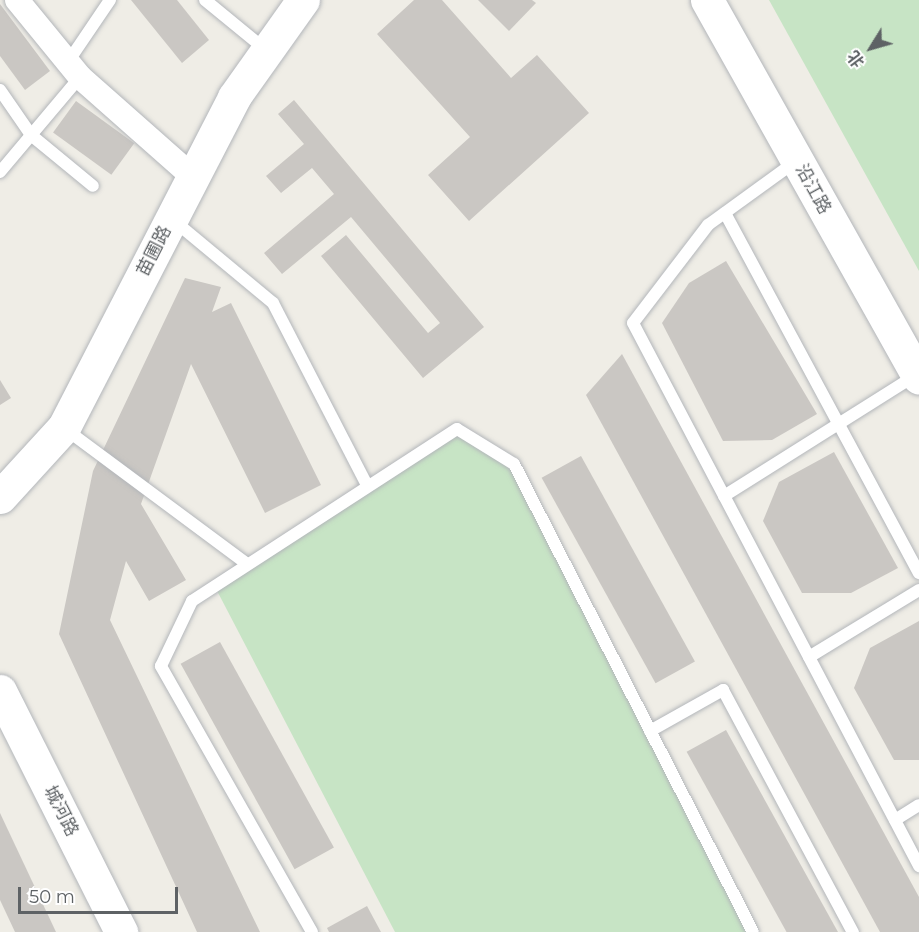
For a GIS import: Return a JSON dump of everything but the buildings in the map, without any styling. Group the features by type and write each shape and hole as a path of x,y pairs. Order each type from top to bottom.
{"main road":[{"name":"苗圃路","path":"0,497 64,427 234,97 303,0"},
{"name":"沿江路","path":"707,0 918,376"},
{"name":"城河路","path":"0,691 121,932"}],"street":[{"path":"17,0 74,70 193,177"}],"lane":[{"path":"0,172 32,135 74,70 110,0"},
{"path":"205,0 267,51"},
{"path":"0,90 32,135 93,186"},
{"path":"797,160 708,225 633,323 919,866"},
{"path":"725,213 919,573"},
{"path":"171,218 273,303 367,485"},
{"path":"724,496 918,376"},
{"path":"64,427 246,563"},
{"path":"312,932 160,666 192,601 246,563 457,429 514,464 753,932"},
{"path":"809,657 919,590"},
{"path":"650,731 723,690 853,932"},
{"path":"895,820 919,806"}],"green space":[{"path":"769,0 919,0 919,271"},
{"path":"457,429 514,464 753,932 395,932 214,585"}]}
